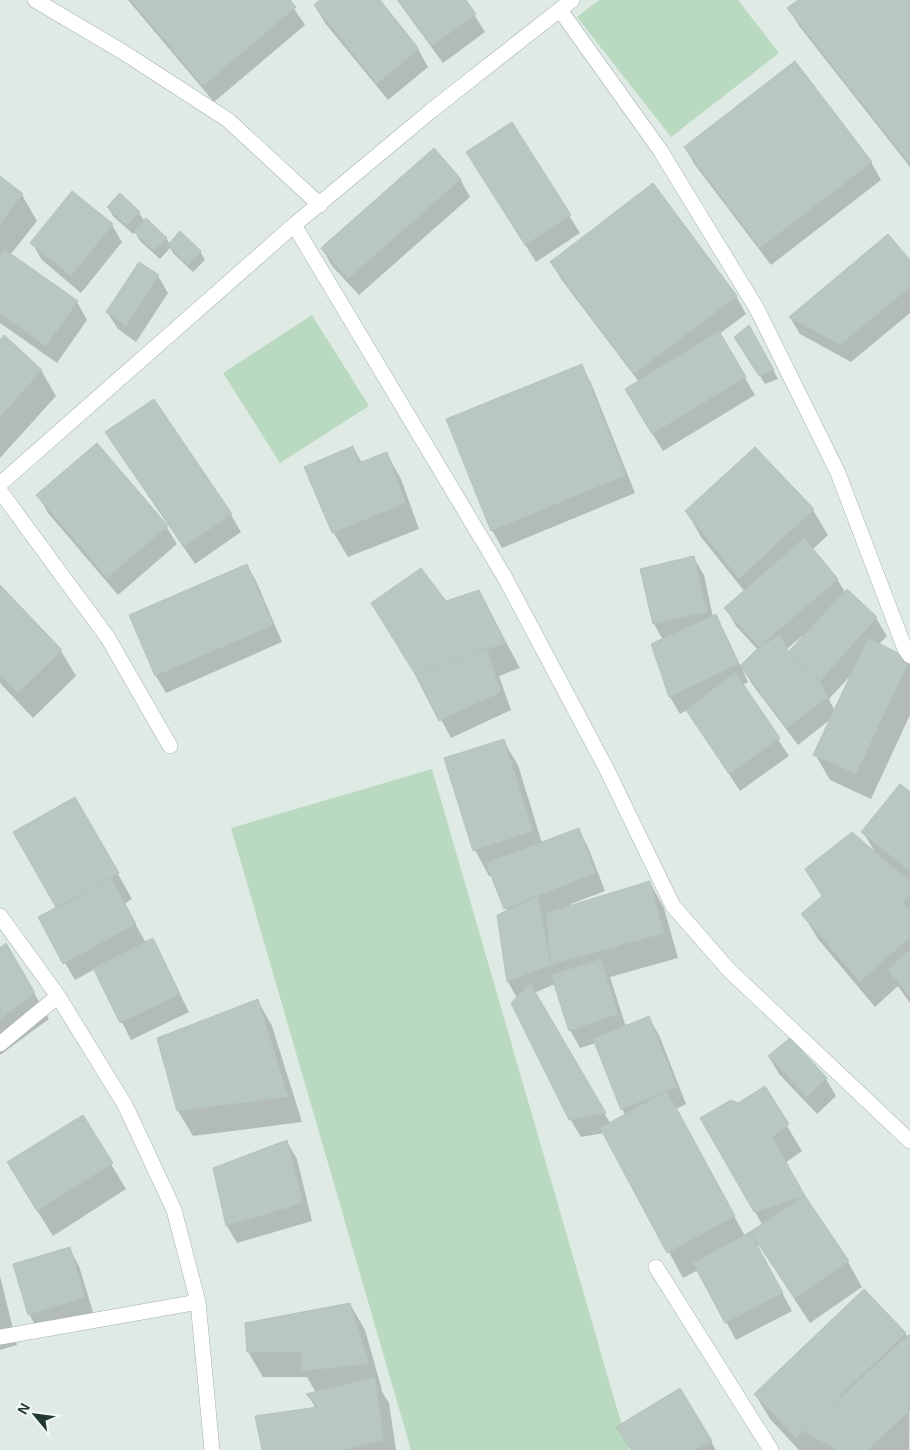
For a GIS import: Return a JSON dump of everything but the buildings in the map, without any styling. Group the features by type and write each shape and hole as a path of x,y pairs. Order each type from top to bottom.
{"street":[{"path":"35,0 123,52 228,120 320,205"},
{"path":"0,484 294,225 432,110 572,0"},
{"path":"560,10 660,150 757,309 838,472 904,649 910,656"},
{"path":"294,225 504,576 606,768 673,906 729,970 910,1141"},
{"path":"0,491 108,638 170,746"},
{"path":"0,916 58,996 125,1105 174,1210 198,1302 212,1450"},
{"path":"0,1044 58,996"},
{"path":"656,1267 772,1450"},
{"path":"0,1338 198,1302"}],"green space":[{"path":"599,0 738,0 779,53 671,137 577,17"},
{"path":"312,315 369,406 280,463 223,373"},
{"path":"432,769 629,1450 411,1450 231,828"}]}
